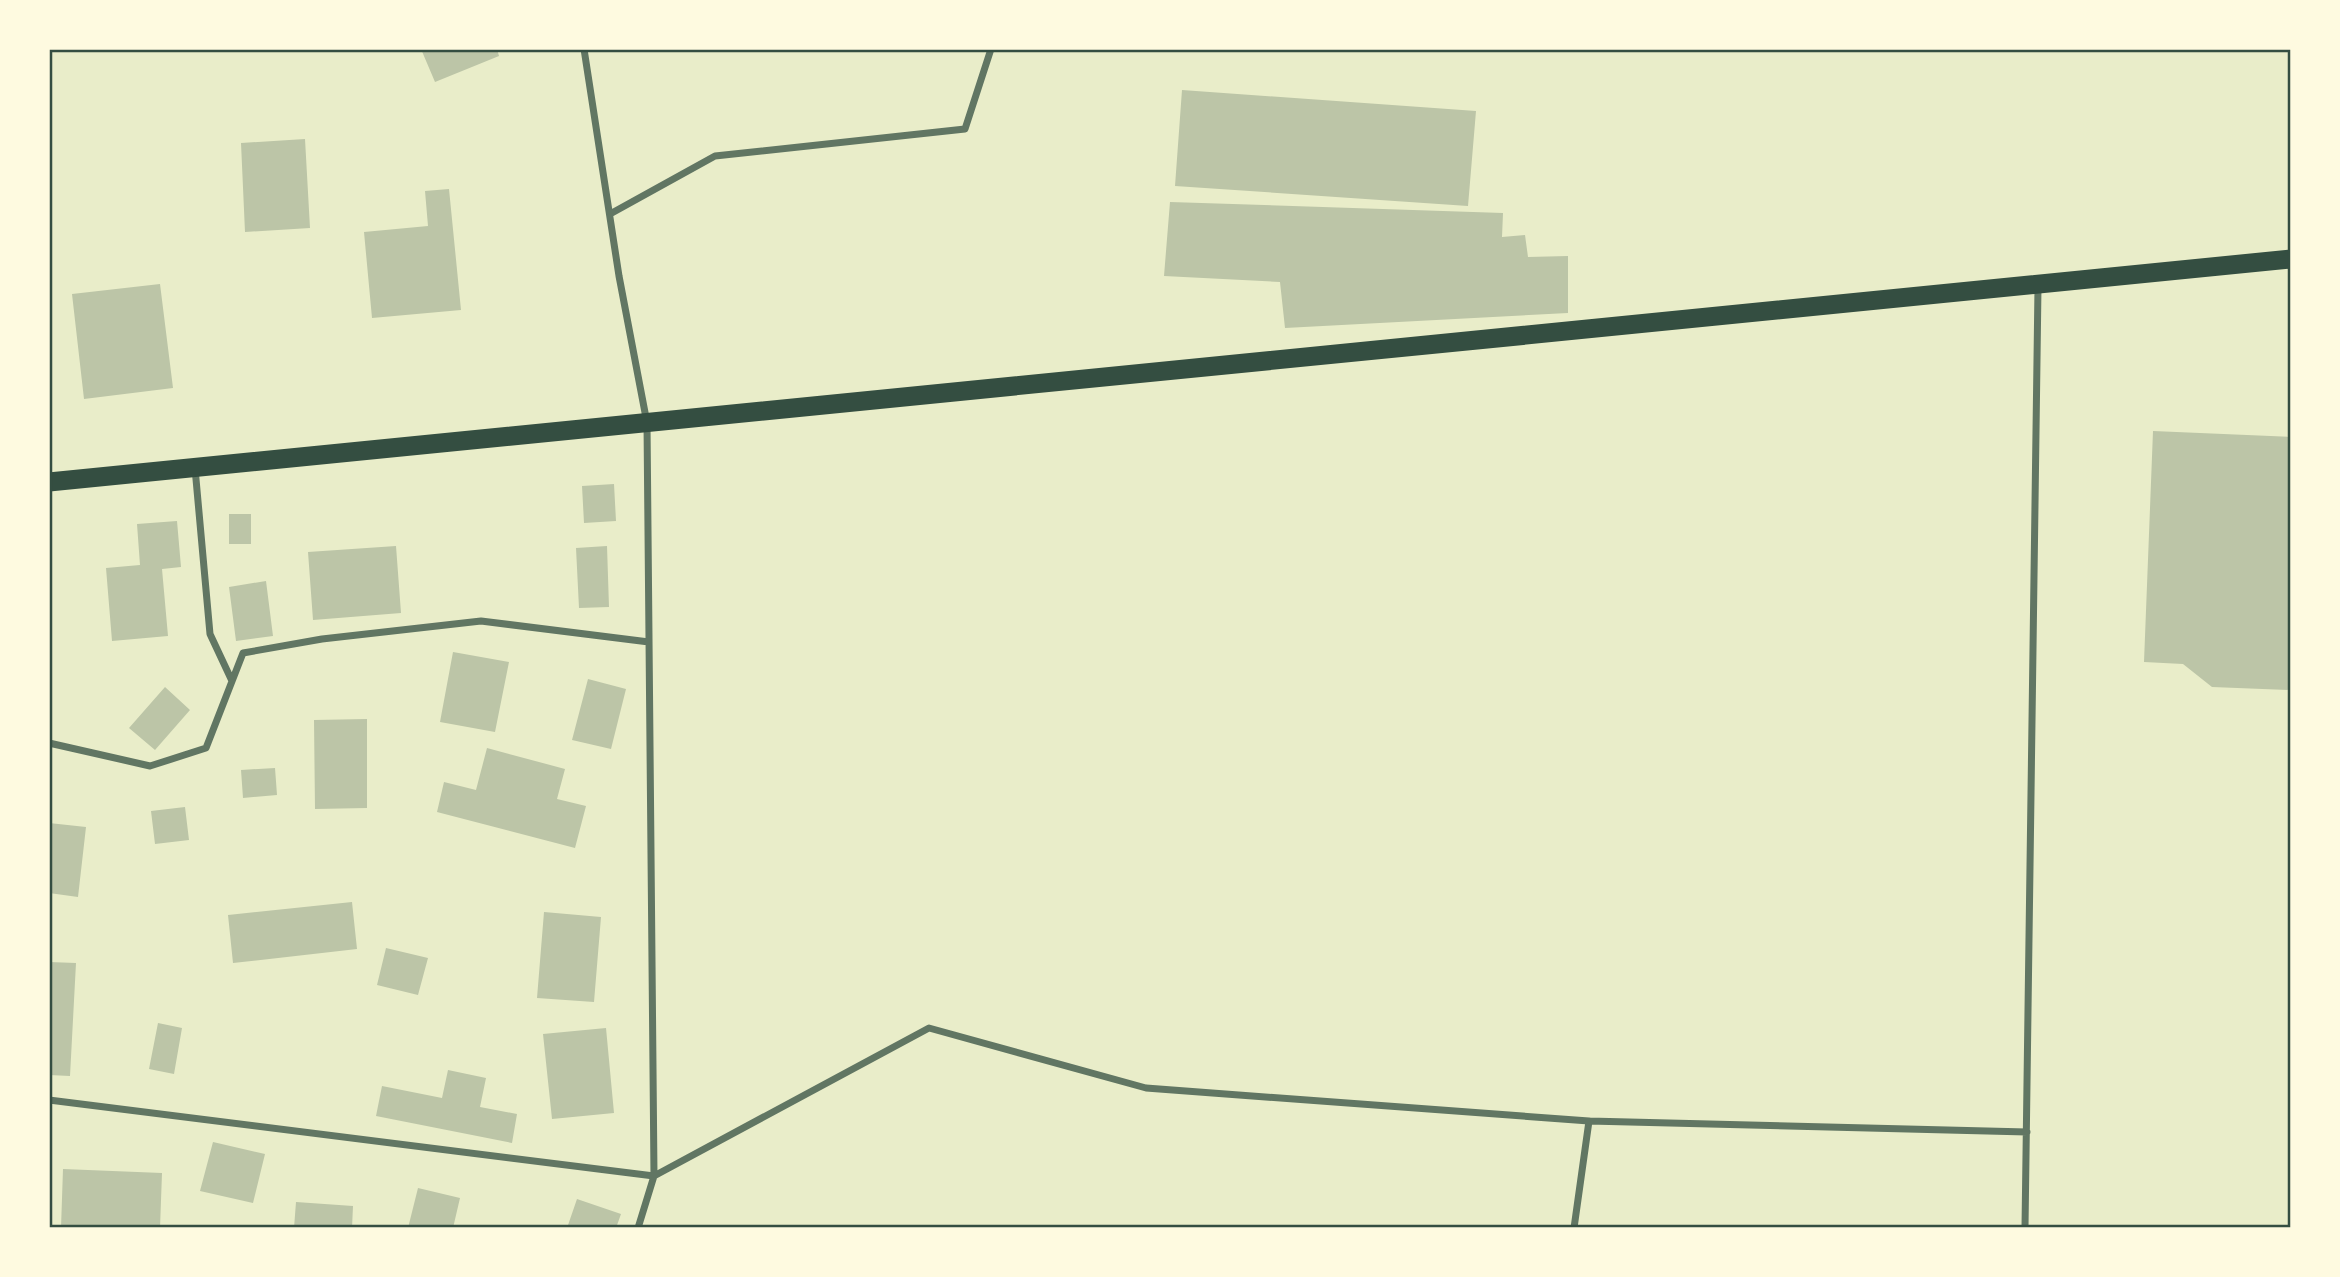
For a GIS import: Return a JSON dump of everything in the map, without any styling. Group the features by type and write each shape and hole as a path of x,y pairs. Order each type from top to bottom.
{"highway":[{"path":"49,482 2291,259"}],"street":[{"path":"584,49 647,423 654,1176 638,1228"},
{"path":"610,214 715,156 965,129 991,49"},
{"path":"2025,1228 2038,285"},
{"path":"195,468 210,634 232,681"},
{"path":"49,743 150,766 206,748 243,653 322,639 481,621 649,642"},
{"path":"49,1100 654,1176 929,1028 1146,1088 1589,1121 2027,1132"},
{"path":"1574,1228 1589,1121"}],"building":[{"path":"421,49 497,49 499,56 435,82"},
{"path":"1182,90 1476,111 1468,206 1175,186"},
{"path":"305,139 310,228 245,232 241,143"},
{"path":"449,189 461,310 372,318 364,232 428,226 425,191"},
{"path":"1170,202 1503,213 1502,237 1525,235 1528,257 1568,256 1568,313 1285,328 1280,282 1164,276"},
{"path":"160,284 173,388 84,399 72,294"},
{"path":"2153,431 2291,437 2291,690 2212,687 2183,664 2144,662"},
{"path":"614,484 616,521 584,523 582,486"},
{"path":"229,514 251,514 251,544 229,544"},
{"path":"177,521 181,567 162,569 168,636 112,641 106,568 140,565 137,524"},
{"path":"396,546 401,613 313,620 308,552"},
{"path":"607,546 609,607 579,608 576,548"},
{"path":"266,581 273,636 236,641 229,587"},
{"path":"453,652 509,662 495,732 440,722"},
{"path":"588,679 626,689 611,749 572,740"},
{"path":"165,687 190,710 155,750 129,728"},
{"path":"367,719 367,808 315,809 314,720"},
{"path":"487,748 565,769 557,799 586,806 575,848 437,812 444,782 476,790"},
{"path":"275,768 277,795 243,798 241,770"},
{"path":"185,807 189,840 155,844 151,811"},
{"path":"49,823 86,827 78,897 49,893"},
{"path":"352,902 357,949 233,963 228,915"},
{"path":"544,912 601,917 594,1002 537,998"},
{"path":"386,948 428,958 418,995 377,985"},
{"path":"49,962 76,963 70,1076 49,1075"},
{"path":"158,1023 182,1028 174,1074 149,1069"},
{"path":"606,1028 614,1113 552,1119 543,1034"},
{"path":"448,1070 486,1078 480,1107 517,1114 512,1143 376,1116 382,1086 442,1098"},
{"path":"213,1142 265,1154 253,1203 200,1191"},
{"path":"63,1169 162,1173 160,1228 61,1228"},
{"path":"418,1188 460,1198 453,1228 408,1228"},
{"path":"577,1199 621,1214 616,1228 567,1228"},
{"path":"296,1202 353,1206 352,1228 294,1228"}]}
